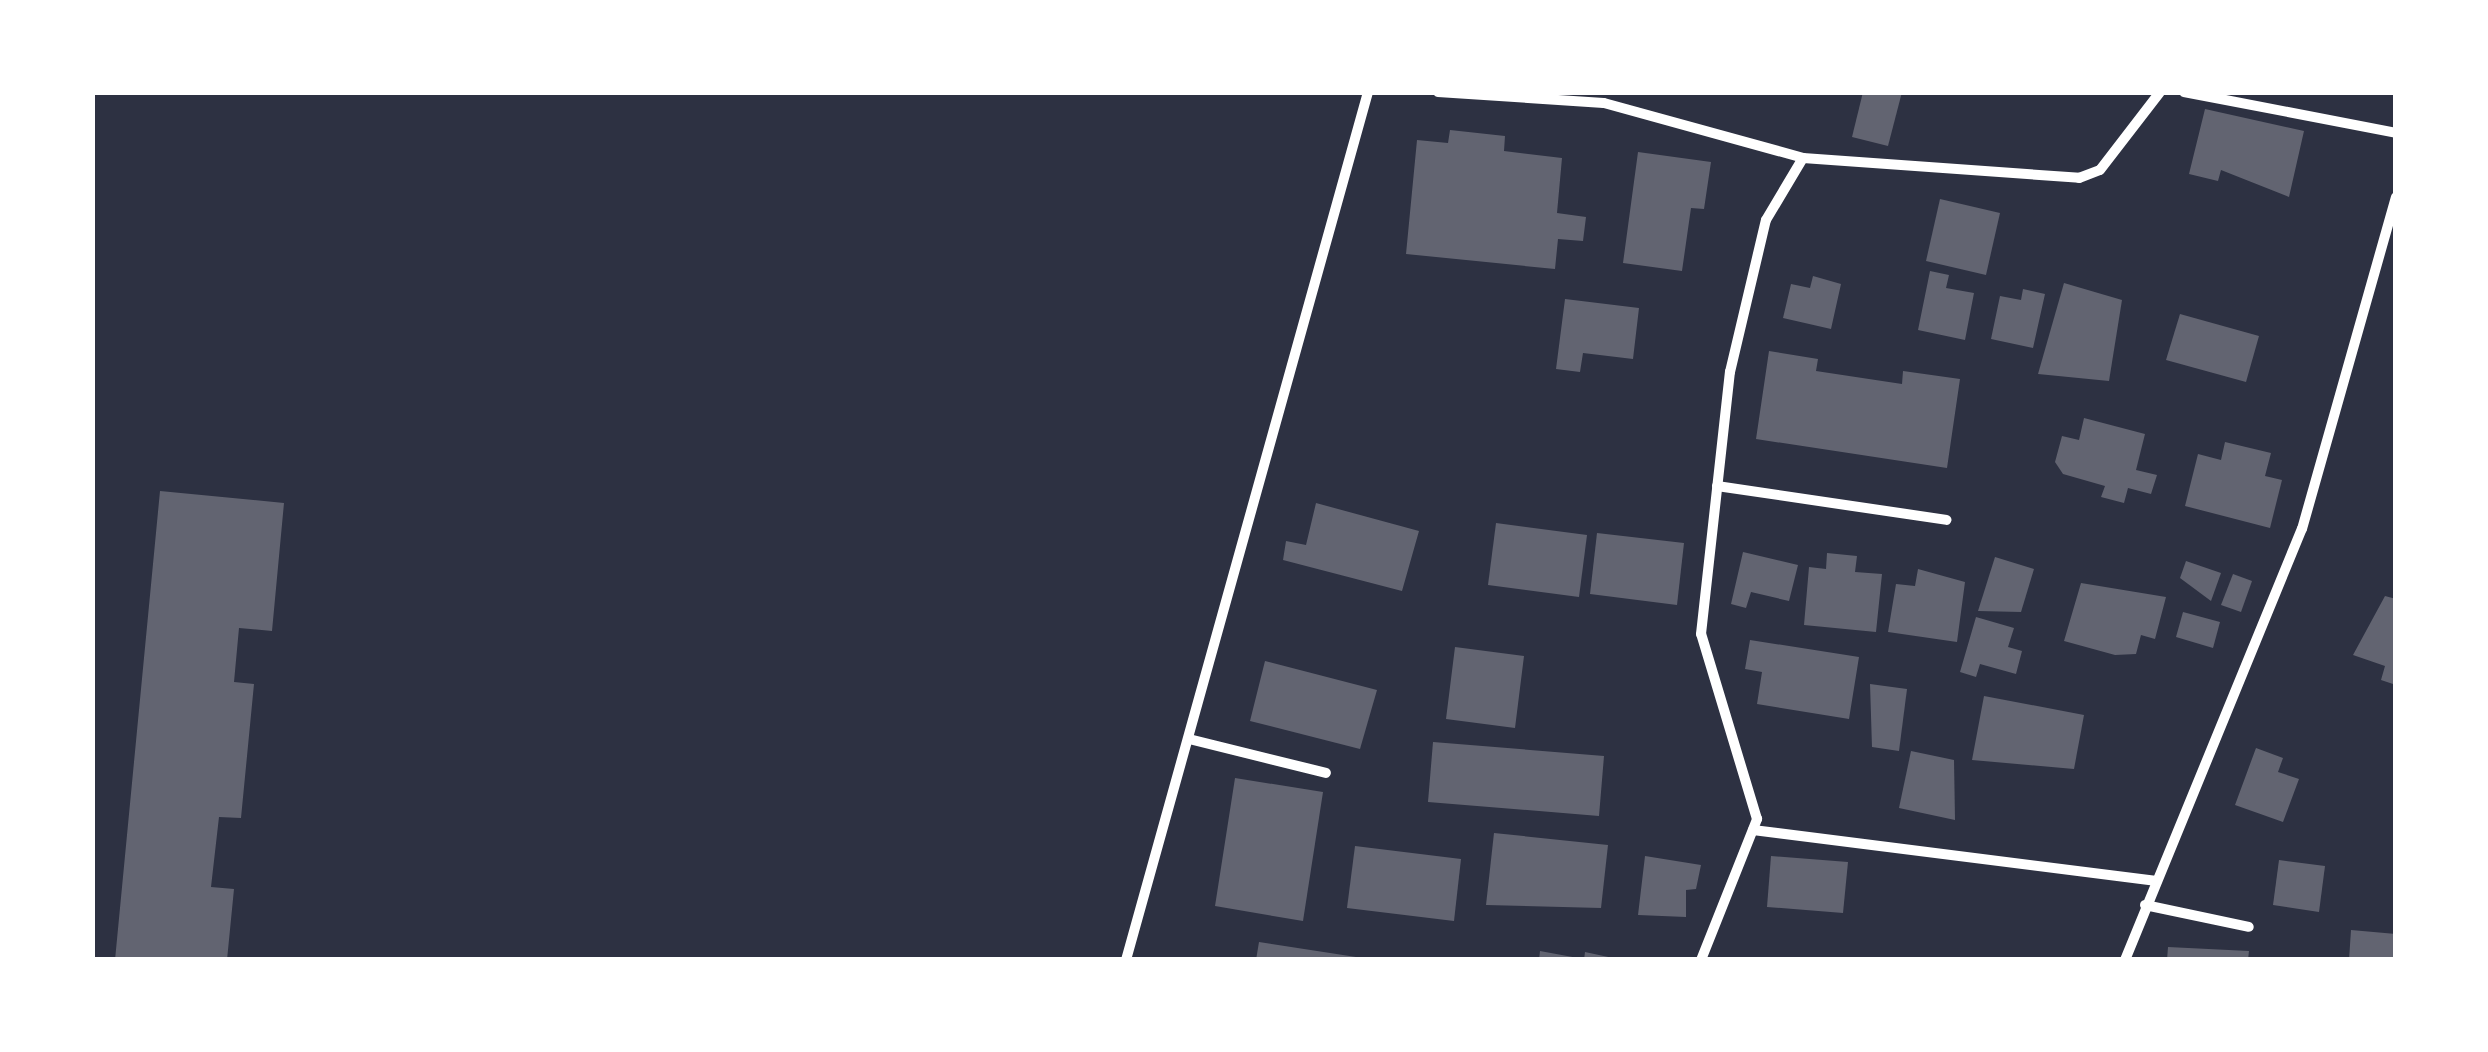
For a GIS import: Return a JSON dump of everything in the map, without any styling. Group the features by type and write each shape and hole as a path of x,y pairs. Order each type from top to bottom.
{"street":[{"path":"1126,960 1368,92"},
{"path":"1438,92 1604,103 1803,158 2079,178 2100,170 2160,92"},
{"path":"2184,92 2396,133"},
{"path":"1701,960 1757,819 1701,634 1730,372 1766,220 1803,158"},
{"path":"2125,960 2154,881 2302,529 2396,196"},
{"path":"1717,486 1947,520"},
{"path":"1188,740 1326,773"},
{"path":"1752,830 2154,881"},
{"path":"2146,906 2249,927"}],"building":[{"path":"1863,92 1902,92 1888,146 1852,137"},
{"path":"2205,109 2304,131 2289,197 2221,170 2218,181 2189,174"},
{"path":"1450,130 1505,136 1504,151 1562,158 1557,213 1586,217 1583,241 1558,239 1555,269 1406,254 1417,140 1448,143"},
{"path":"1638,152 1711,162 1704,209 1691,208 1682,271 1623,263"},
{"path":"1940,199 2000,213 1986,275 1926,261"},
{"path":"1930,271 1949,275 1946,288 1974,293 1965,340 1918,330"},
{"path":"1813,276 1841,284 1831,329 1783,318 1791,284 1810,288"},
{"path":"2064,283 2122,300 2109,381 2038,374"},
{"path":"2023,289 2045,294 2033,348 1991,339 2000,296 2021,300"},
{"path":"1565,299 1639,308 1633,359 1583,353 1580,372 1556,369"},
{"path":"2180,314 2259,336 2246,382 2166,360"},
{"path":"1769,351 1818,359 1816,371 1902,384 1903,371 1960,379 1947,468 1756,439"},
{"path":"2084,418 2145,434 2136,470 2157,475 2151,494 2128,488 2124,503 2101,497 2105,486 2063,474 2055,462 2062,436 2079,440"},
{"path":"2225,442 2271,453 2265,476 2282,480 2270,528 2185,506 2198,454 2221,460"},
{"path":"160,491 284,503 272,631 239,628 234,682 254,684 241,818 219,817 211,887 234,889 227,960 115,960"},
{"path":"1316,503 1419,531 1402,591 1283,560 1286,541 1306,545"},
{"path":"1496,523 1587,535 1579,597 1488,585"},
{"path":"1597,533 1684,543 1677,605 1590,594"},
{"path":"1743,552 1798,565 1789,601 1751,592 1746,608 1731,604"},
{"path":"1827,553 1857,556 1855,572 1882,574 1876,632 1804,625 1809,567 1826,569"},
{"path":"1995,557 2034,569 2021,612 1978,611"},
{"path":"2186,561 2221,573 2211,601 2180,578"},
{"path":"1918,569 1965,582 1957,642 1888,632 1896,584 1915,586"},
{"path":"2233,574 2252,581 2241,612 2221,605"},
{"path":"2081,583 2166,597 2155,639 2141,635 2136,654 2115,655 2064,641"},
{"path":"2385,596 2396,599 2396,685 2381,680 2385,666 2353,655"},
{"path":"2183,612 2220,622 2213,648 2176,637"},
{"path":"1976,617 2014,628 2008,647 2022,651 2016,674 1980,664 1976,677 1960,672"},
{"path":"1750,640 1859,657 1849,719 1757,704 1762,672 1745,669"},
{"path":"1455,647 1524,656 1515,728 1446,719"},
{"path":"1265,661 1377,690 1360,749 1250,721"},
{"path":"1870,684 1907,689 1899,751 1872,747"},
{"path":"1984,696 2084,715 2074,769 1972,760"},
{"path":"1433,742 1604,756 1599,816 1428,802"},
{"path":"2256,748 2283,758 2278,772 2299,779 2283,822 2235,805"},
{"path":"1911,751 1954,760 1955,820 1899,808"},
{"path":"1235,778 1323,792 1303,921 1215,906"},
{"path":"1494,833 1608,845 1601,908 1486,905"},
{"path":"1355,846 1461,859 1454,921 1347,908"},
{"path":"1645,856 1701,865 1696,889 1686,890 1686,917 1638,915"},
{"path":"1771,856 1848,862 1843,913 1767,907"},
{"path":"2279,860 2325,866 2319,912 2273,905"},
{"path":"2351,930 2396,934 2396,960 2349,960"},
{"path":"1259,942 1356,957 1356,960 1256,960"},
{"path":"2168,947 2249,951 2248,960 2167,960"},
{"path":"1540,951 1578,958 1539,960"},
{"path":"1585,952 1613,958 1613,960 1584,960"}]}
